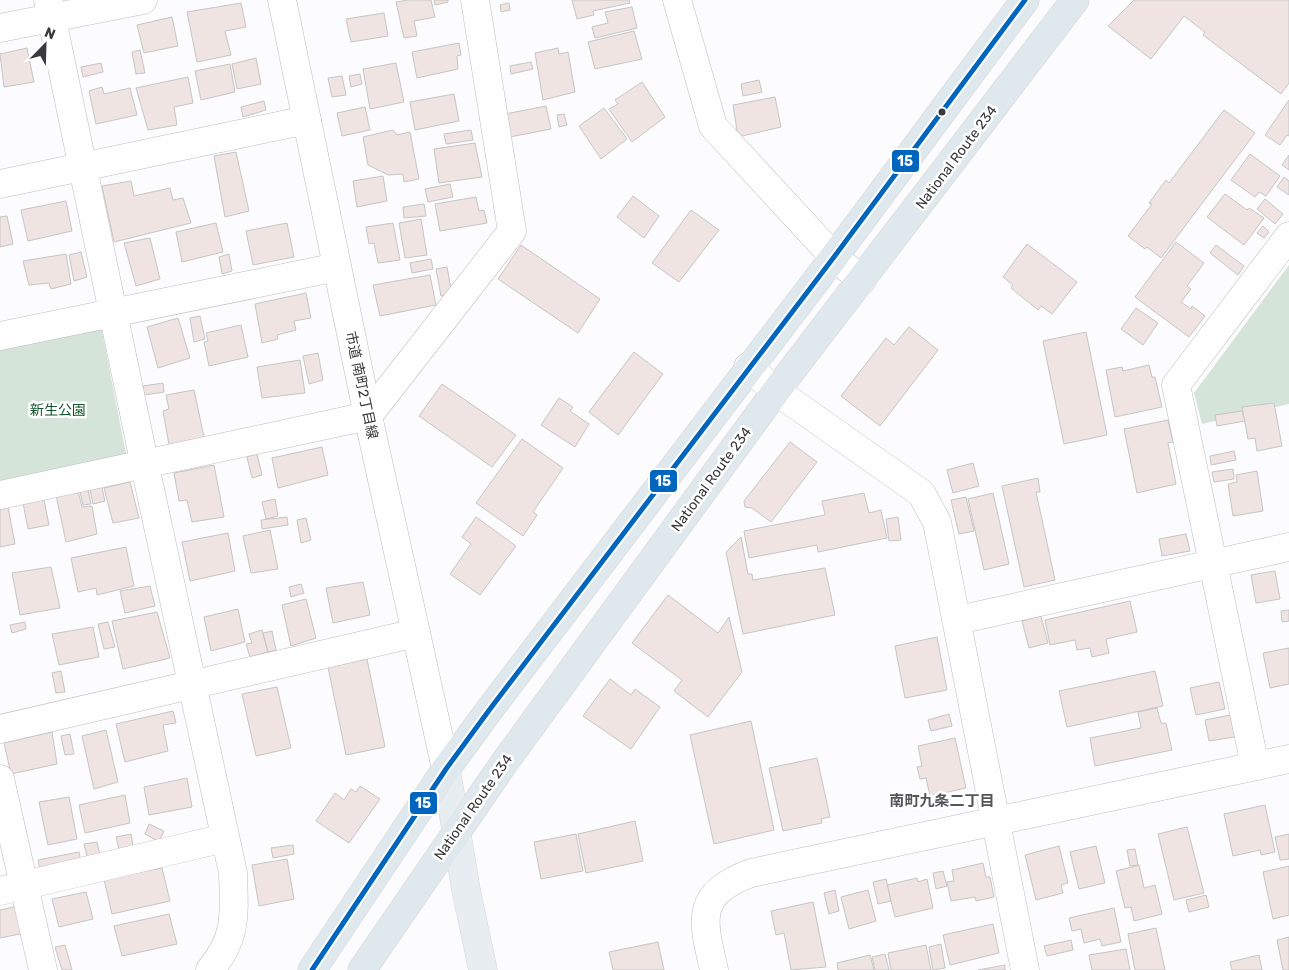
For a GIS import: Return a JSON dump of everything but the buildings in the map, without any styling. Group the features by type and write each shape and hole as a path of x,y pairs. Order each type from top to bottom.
{"highway":[{"path":"312,970 446,769 1026,0"},
{"name":"National Route 234","path":"362,970 456,831 776,391 1075,0"}],"main road":[{"path":"446,769 466,890 482,970"}],"street":[{"path":"0,28 50,9 143,0"},
{"name":"市道 南町2丁目線","path":"282,0 368,416 446,769"},
{"path":"0,495 145,466 368,416 512,231 475,0"},
{"path":"677,0 712,126 834,257 862,280"},
{"path":"50,9 145,466 233,873 234,921 222,956 210,970"},
{"path":"0,184 307,120"},
{"path":"1255,766 1176,386 1289,236"},
{"path":"0,336 337,267"},
{"path":"748,367 776,391 921,493 937,522 958,620 1025,970"},
{"path":"958,620 1289,547"},
{"path":"0,729 416,633"},
{"path":"714,970 706,912 712,897 728,882 751,873 1289,759"},
{"path":"0,778 12,888 43,970"},
{"path":"12,888 225,838"}],"green space":[{"path":"1289,265 1289,404 1202,424 1194,393"},
{"name":"新生公園","path":"101,326 127,459 0,484 0,346"}],"transit line":[{"name":"15","path":"312,970 446,769 490,709 834,257 1025,0"}],"district":[{"name":"南町九条二丁目","path":"942,801"}]}
